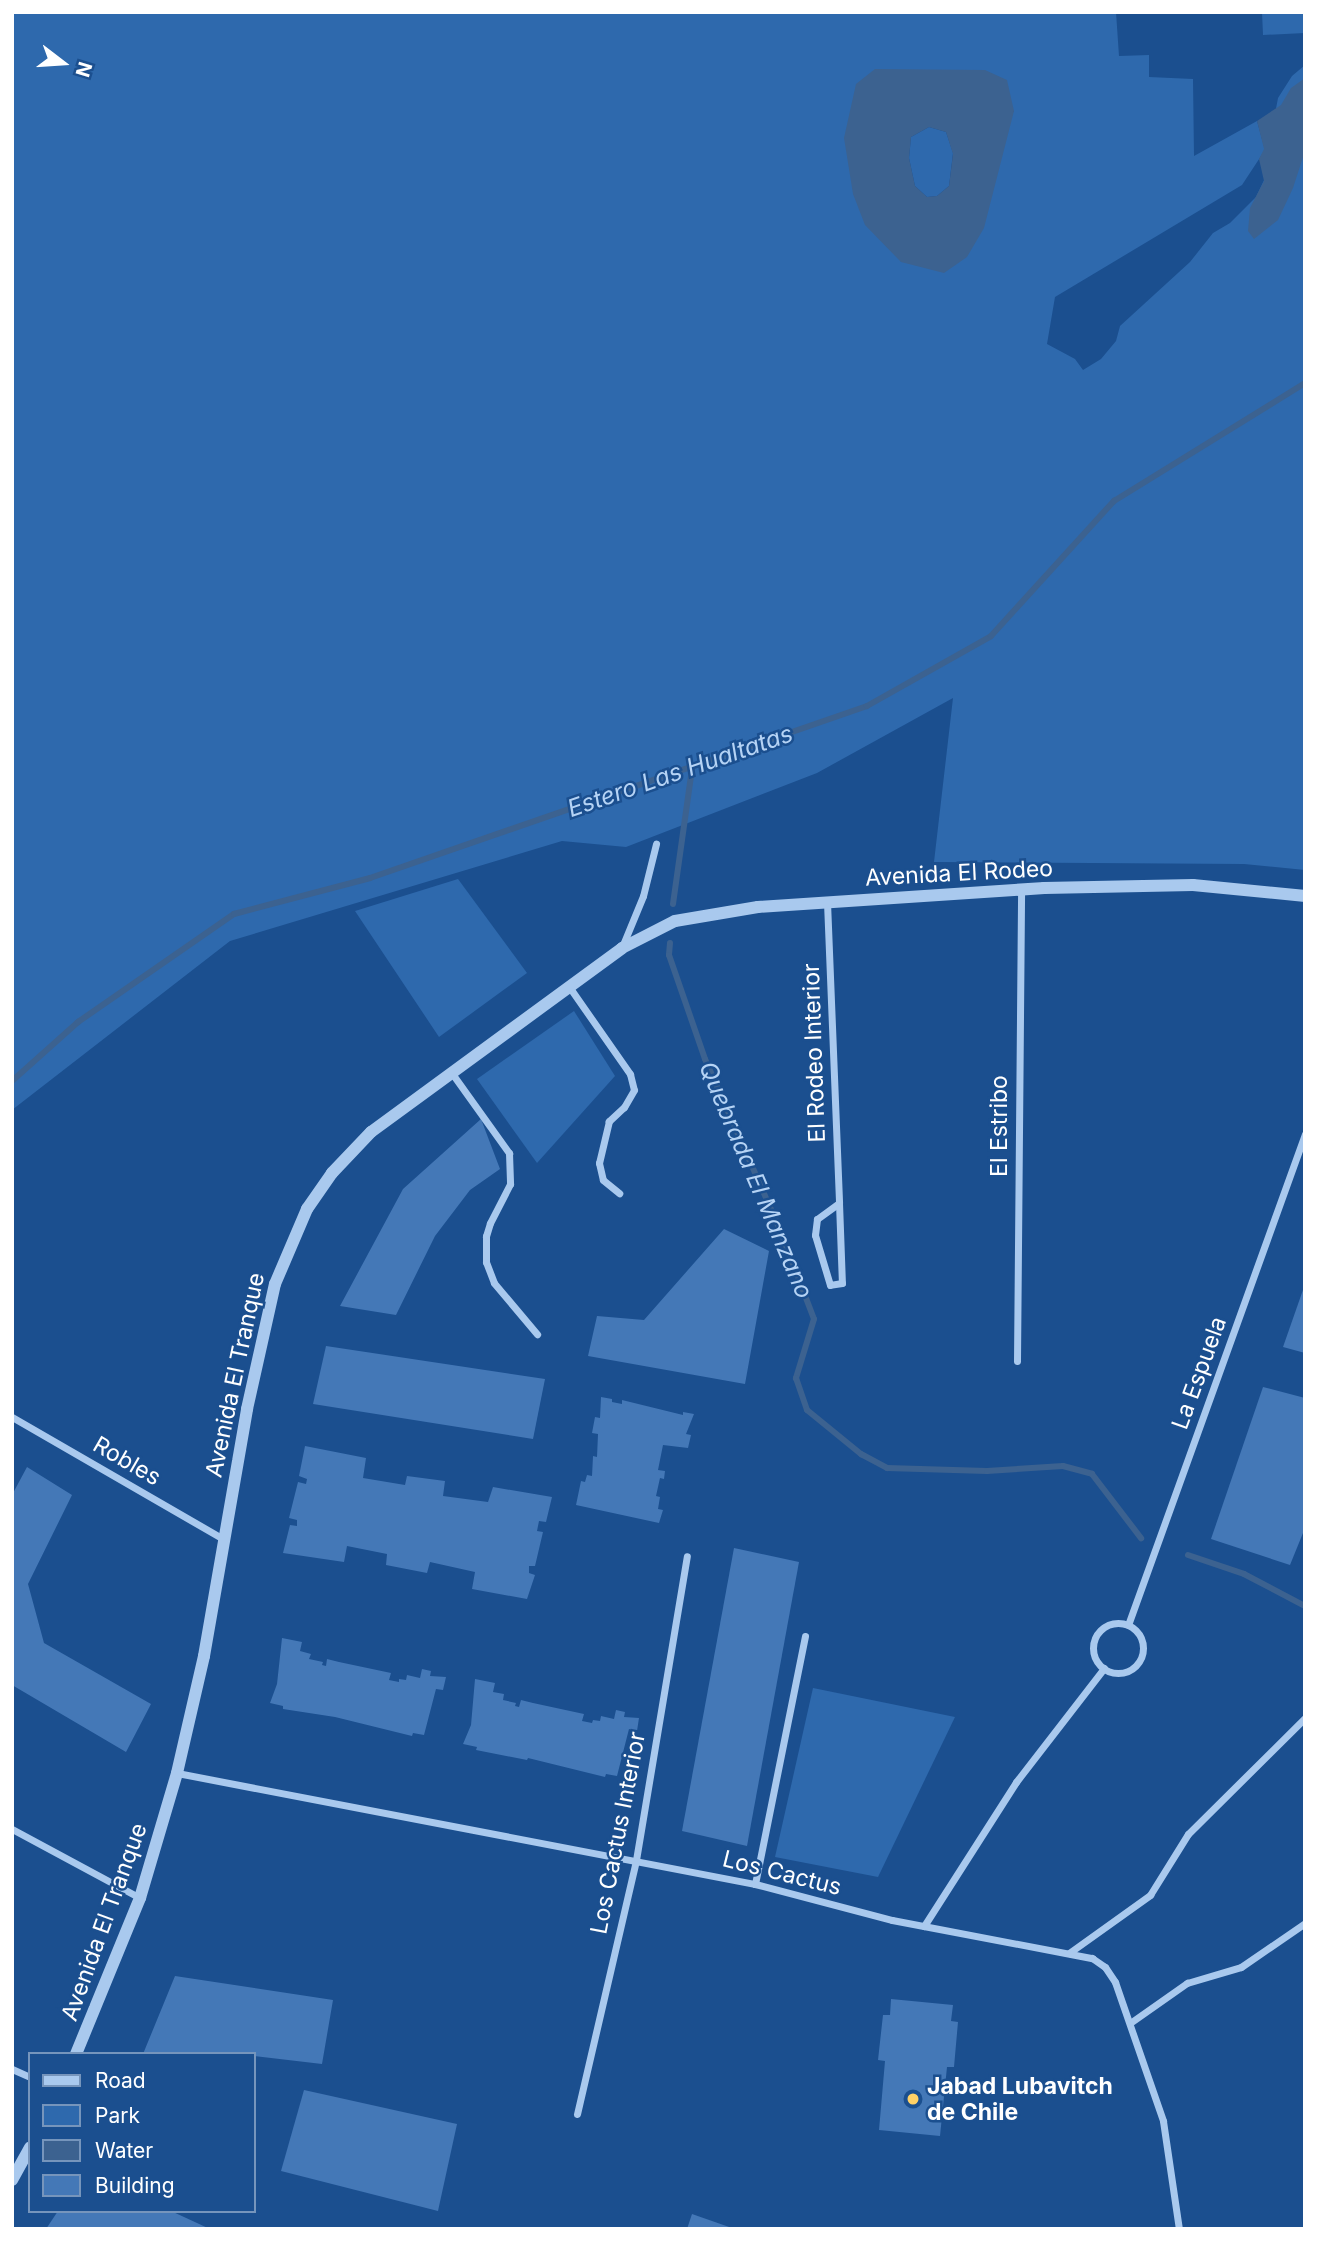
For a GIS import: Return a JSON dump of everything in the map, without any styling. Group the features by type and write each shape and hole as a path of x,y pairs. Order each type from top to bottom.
{"street":[{"path":"622,948 643,896 656,844"},
{"name":"Avenida El Rodeo","path":"622,948 675,921 758,907 827,901 1021,890 1193,885 1305,896"},
{"name":"El Estribo","path":"1017,1361 1021,890"},
{"name":"El Rodeo Interior","path":"827,901 839,1203 842,1283 830,1285 816,1235 817,1219 839,1203"},
{"name":"Avenida El Tranque","path":"77,2052 140,1898 177,1773 204,1656 222,1538 269,1304 297,1228 324,1184 361,1141 390,1115 622,948"},
{"path":"570,988 629,1074 634,1090 624,1107 609,1121 598,1163 603,1180 619,1193"},
{"path":"451,1072 509,1153 510,1184 490,1223 486,1262 494,1283 537,1334"},
{"name":"La Espuela","path":"1128,1625 1305,1134"},
{"name":"Robles","path":"12,1417 222,1538"},
{"name":"Los Cactus Interior","path":"577,2114 636,1860 687,1556"},
{"path":"1111,1625 1128,1625 1140,1637 1143,1646 1139,1662 1125,1672 1116,1673 1104,1668 1093,1651 1097,1635 1111,1625"},
{"path":"755,1884 805,1636"},
{"path":"925,1926 1016,1782 1104,1668"},
{"path":"1069,1954 1150,1895 1188,1834 1305,1718"},
{"name":"Los Cactus","path":"177,1773 755,1884 925,1926 1092,1958 1105,1967 1115,1982 1163,2121 1179,2229"},
{"path":"12,1829 140,1898"},
{"path":"1130,2023 1187,1983 1241,1967 1305,1923"},
{"path":"12,2180 28,2152"}],"green space":[{"path":"12,12 1116,12 1119,56 1149,55 1149,77 1193,79 1194,156 1257,121 1265,150 1242,185 1055,297 1047,344 1075,359 1083,370 1101,359 1116,341 1120,326 1190,262 1213,233 1230,223 1256,197 1266,176 1266,161 1278,98 1292,76 1305,65 1305,870 1244,864 934,862 953,698 817,773 626,847 562,841 230,941 12,1110","holes":["875,69 1014,111 901,262"]},
{"path":"1262,12 1305,12 1305,33 1263,35"},
{"path":"929,127 946,132 953,153 949,186 937,196 927,197 915,186 909,158 911,137"},
{"path":"458,879 527,973 439,1037 355,911"},
{"path":"574,1011 615,1076 537,1163 477,1079"},
{"path":"813,1688 955,1717 878,1877 775,1857"}],"water":[{"path":"875,69 985,70 1007,80 1014,111 984,228 967,257 944,273 901,262 865,225 853,194 844,138 856,84","holes":["929,127 946,132 953,154 949,186 937,196 927,197 915,186 909,158 911,137"]},
{"path":"1305,78 1305,151 1293,188 1278,220 1254,239 1248,231 1250,208 1264,181 1259,159 1264,149 1257,121 1281,105 1291,88"}],"building":[{"path":"481,1119 500,1169 470,1190 435,1236 396,1315 340,1306 403,1189"},
{"path":"724,1229 769,1251 745,1384 588,1356 597,1316 644,1320"},
{"path":"1305,1287 1305,1353 1283,1347"},
{"path":"326,1346 545,1379 533,1439 313,1404"},
{"path":"1263,1387 1305,1398 1305,1528 1290,1565 1211,1539"},
{"path":"601,1397 622,1404 622,1400 683,1415 683,1412 694,1414 686,1434 691,1435 688,1448 663,1445 658,1470 665,1471 664,1479 660,1478 656,1496 660,1497 658,1509 663,1510 659,1523 576,1505 581,1481 585,1482 587,1475 592,1476 593,1456 597,1457 598,1434 592,1433 595,1417 600,1418"},
{"path":"305,1446 366,1458 363,1478 405,1485 407,1476 445,1481 443,1496 488,1502 493,1487 552,1497 546,1522 539,1521 537,1531 543,1532 535,1566 529,1566 529,1573 535,1575 527,1599 472,1589 475,1572 430,1562 427,1573 386,1565 387,1554 347,1546 344,1562 283,1553 290,1525 297,1526 297,1520 289,1518 298,1482 306,1484 307,1479 299,1476"},
{"path":"27,1467 72,1495 28,1584 44,1643 151,1704 126,1752 12,1685 12,1495"},
{"path":"734,1548 799,1562 747,1846 682,1831"},
{"path":"282,1638 302,1642 300,1651 311,1654 309,1659 323,1662 322,1665 326,1666 327,1659 391,1673 389,1680 399,1682 399,1679 406,1680 407,1675 420,1678 422,1669 431,1671 430,1676 446,1677 443,1690 436,1689 424,1735 413,1733 412,1736 335,1717 283,1709 283,1706 270,1703 277,1684"},
{"path":"475,1679 495,1683 493,1692 504,1694 503,1700 516,1703 515,1706 519,1707 521,1700 584,1714 582,1721 592,1723 593,1720 600,1721 601,1716 614,1719 616,1710 625,1712 624,1717 639,1718 637,1731 629,1729 617,1776 606,1774 605,1777 528,1758 527,1760 476,1750 477,1747 463,1744 471,1725"},
{"path":"175,1976 333,2000 322,2064 256,2056 256,2052 144,2052"},
{"name":"Jabad Lubavitch de Chile","path":"891,1999 953,2005 951,2021 958,2022 954,2067 947,2067 940,2136 879,2130 885,2061 878,2060 883,2015 890,2015"},
{"path":"304,2090 457,2124 438,2211 281,2171"},
{"path":"57,2213 175,2213 210,2229 46,2229"},
{"path":"692,2214 732,2228 732,2229 687,2229"}],"waterway":[{"name":"Estero Las Hualtatas","path":"12,1081 78,1022 234,914 370,878 867,706 991,636 1114,501 1305,383"},
{"name":"Quebrada El Manzano","path":"673,904 692,768"},
{"name":"Quebrada El Manzano","path":"670,943 669,955 705,1059 780,1230 814,1319 796,1378 807,1410 861,1454 887,1468 987,1471 1063,1466 1092,1474 1141,1538"},
{"name":"Quebrada El Manzano","path":"1188,1555 1244,1574 1305,1606"}],"place":[{"name":"Jabad Lubavitch de Chile","path":"913,2099"}]}
